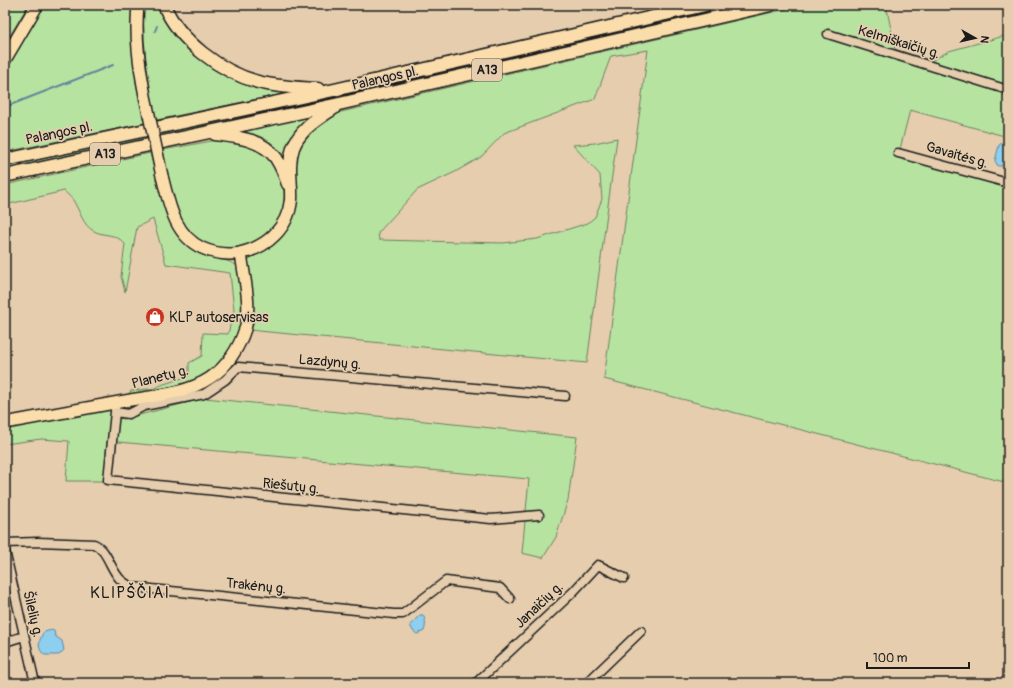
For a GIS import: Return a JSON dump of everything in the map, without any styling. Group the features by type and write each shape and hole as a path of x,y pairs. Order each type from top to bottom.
{"highway":[{"path":"5,59 37,5"},
{"path":"164,5 176,25 188,40 216,63 236,74 270,85 334,90"},
{"name":"Palangos pl.","path":"5,160 334,90 705,5"},
{"name":"Palangos pl.","path":"5,176 339,104 770,5"},
{"path":"241,253 253,250 264,244 280,228 288,214 290,206 290,162 297,140 307,127 339,104"},
{"path":"204,133 237,137 251,140 258,144 276,158 290,187"},
{"path":"5,156 18,157"}],"main road":[{"path":"138,5 137,42 140,69 162,176 174,218 186,237 196,245 213,252 228,254 241,253"},
{"name":"Planetų g.","path":"5,423 115,408 179,391 209,378 222,368 240,343 245,328 247,292 241,253"}],"street":[{"name":"Kelmiškaičių g.","path":"828,34 1008,90"},
{"name":"Gavaitės g.","path":"898,152 1008,183"},
{"name":"Lazdynų g.","path":"115,408 129,414 144,406 204,394 225,380 238,367 565,396"},
{"name":"Riešutų g.","path":"115,408 108,480 492,519 539,515"},
{"name":"Trakėnų g.","path":"5,543 38,542 94,544 103,550 114,572 121,581 132,587 394,614 403,614 446,581 500,588 510,599"},
{"name":"Šilelių g.","path":"5,550 35,683"},
{"name":"Janaičių g.","path":"476,683 573,592 598,565 624,578"},
{"path":"587,683 641,631"},
{"path":"5,642 24,636"}],"green space":[{"path":"5,5 28,5 5,44"},
{"path":"42,5 134,5 133,43 136,82 145,123 5,152 5,69"},
{"path":"144,5 159,5 196,54 292,92 156,120 145,72 142,27"},
{"path":"726,5 748,5 531,56 5,171 5,165 403,80"},
{"path":"804,5 886,5 895,49 931,61 949,51 1008,35 1008,137 910,110 898,157 1008,187 1008,483 604,379 648,50 611,56 595,99 504,133 481,157 455,172 417,190 378,233 379,240 503,243 537,239 588,223 595,217 602,199 600,175 573,145 595,143 617,138 587,363 249,330 247,263 249,259 266,249 281,234 293,167 302,138 328,116"},
{"path":"316,115 287,169 235,131"},
{"path":"217,140 228,140 251,145 269,156 280,173 284,193 284,203 281,213 272,231 254,244 226,251 217,250 197,240 187,230 179,218 173,203 163,150"},
{"path":"150,153 166,210 172,224 180,236 190,246 202,254 227,261 239,268 244,312 237,339 219,364 199,378 176,387 130,395 129,393 131,391 156,388 189,376 189,363 202,356 203,333 228,334 234,310 230,273 166,264 153,219 137,227 125,292 121,276 125,244 121,240 114,236 98,233 90,229 73,200 64,191 5,205 5,185"},
{"path":"205,398 577,437 568,500 556,537 543,558 522,553 529,479 107,441 104,481 66,481 69,441 41,439 5,444 5,425 109,408 118,418 124,419"}],"water":[{"path":"1004,142 1008,143 1008,160 1004,162 1002,166 998,166 995,161 999,145"},
{"path":"420,615 423,615 424,617 425,627 424,631 417,634 413,631 410,625"},
{"path":"54,631 55,636 62,641 64,650 59,655 45,655 42,653 39,645 40,638 44,632"}],"waterway":[{"path":"155,31 157,26"},
{"path":"5,107 113,65"}],"place":[{"name":"KLP autoservisas","path":"155,317"}],"district":[{"name":"KLIPŠČIAI","path":"130,593"}]}
